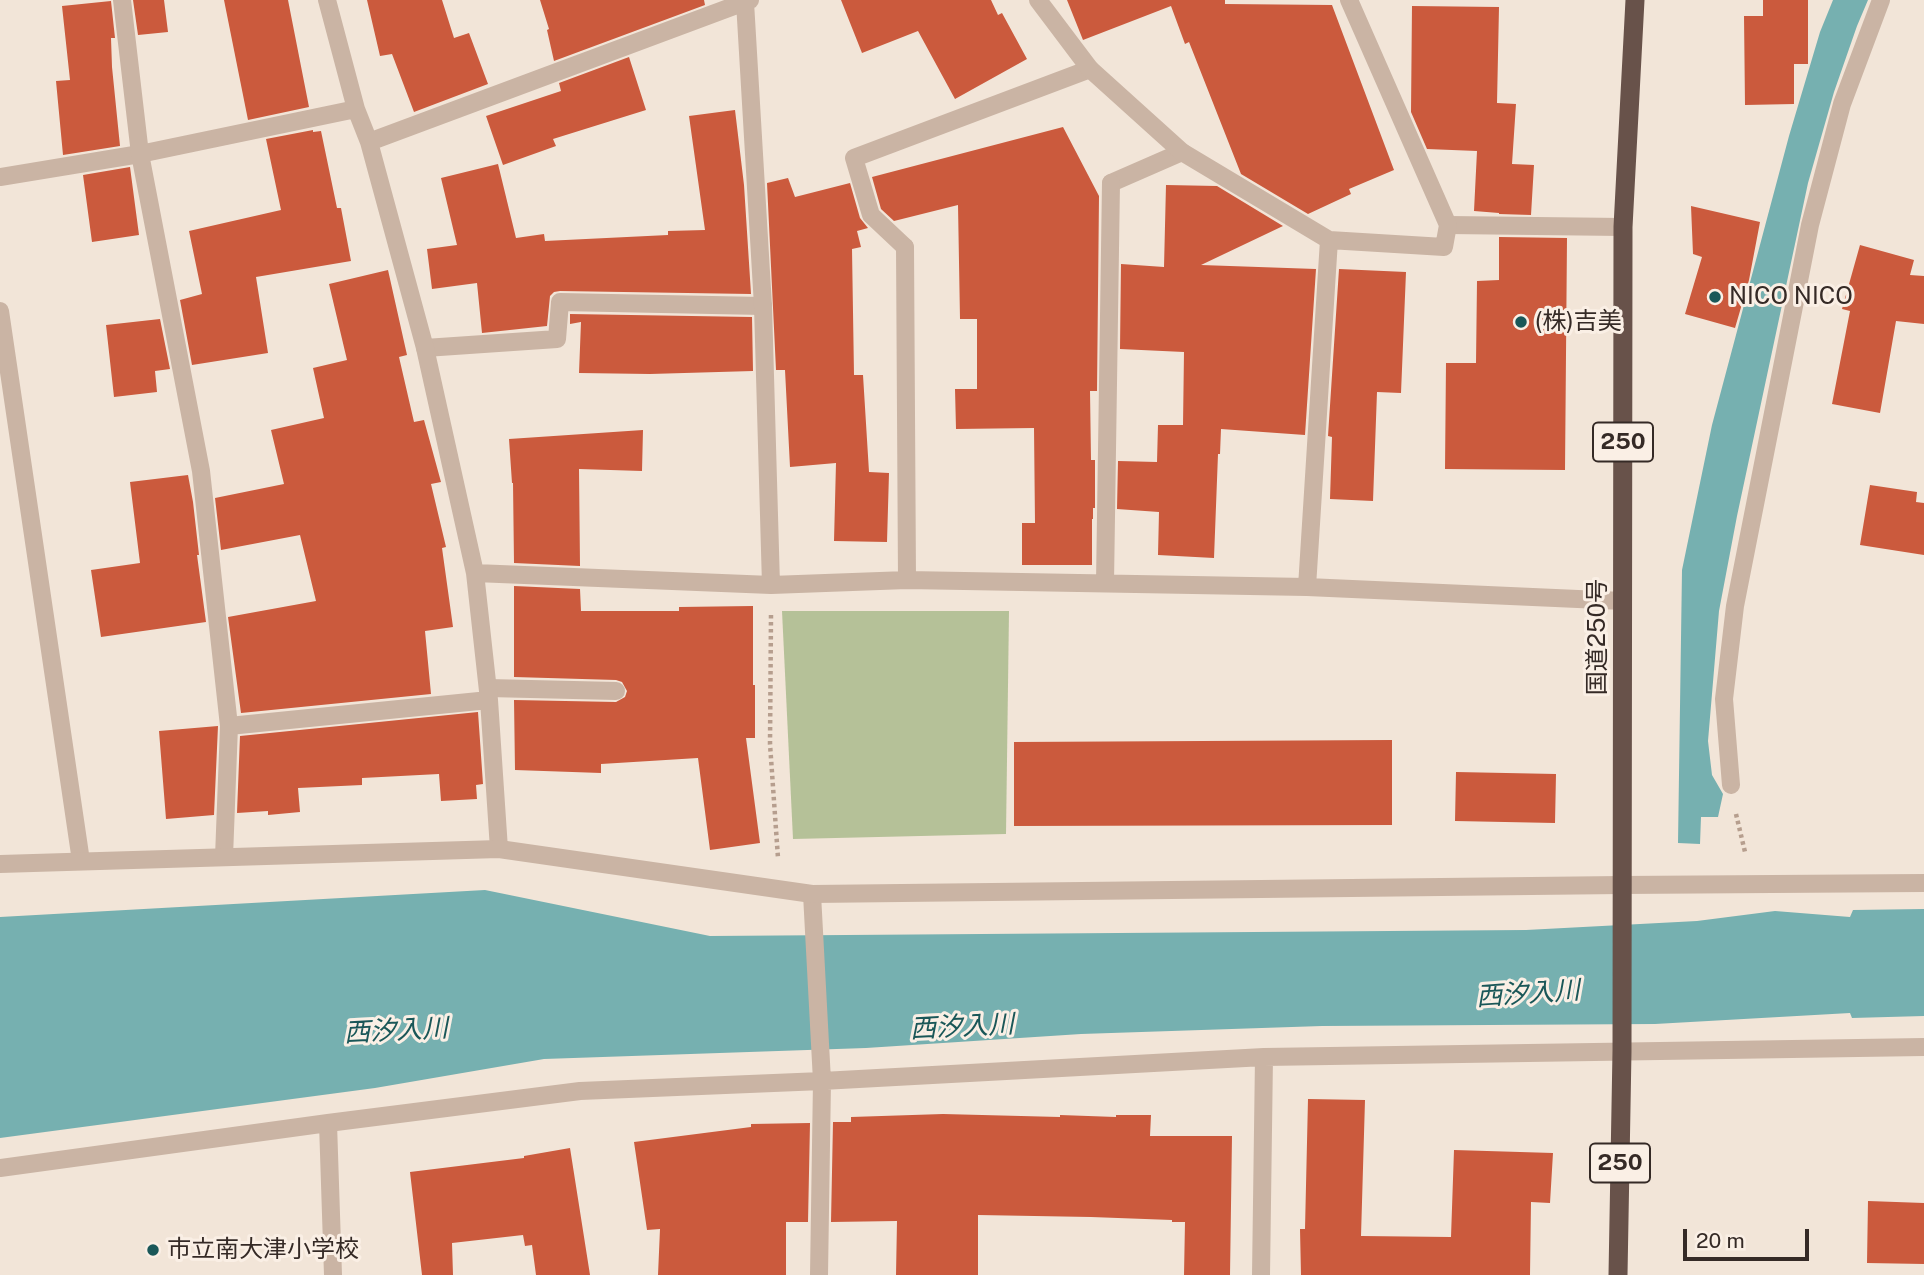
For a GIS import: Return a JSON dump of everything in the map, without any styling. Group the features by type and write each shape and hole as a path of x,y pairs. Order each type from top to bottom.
{"highway":[{"name":"国道250号","path":"1618,1275 1622,1051 1623,227 1635,0"}],"street":[{"path":"122,0 140,154 201,471 229,726 224,857"},
{"path":"327,0 425,348 475,573 489,694 499,849"},
{"path":"1038,0 1090,69 1182,152 1329,240 1444,247 1448,225 1349,0"},
{"path":"1731,785 1724,699 1735,606 1810,225 1842,104 1881,0"},
{"path":"369,142 748,1 763,306 771,585"},
{"path":"907,580 905,247 871,215 854,158 1090,69"},
{"path":"0,177 140,154 356,109"},
{"path":"1105,583 1111,183 1182,152"},
{"path":"1448,225 1623,227"},
{"path":"1307,587 1329,240"},
{"path":"425,348 557,339 560,302 763,306"},
{"path":"0,311 81,861"},
{"path":"475,573 771,585 907,580 1307,587 1623,601"},
{"path":"229,726 489,694 616,691"},
{"path":"0,864 499,849 812,894 1924,883"},
{"path":"812,894 822,1081 819,1275"},
{"path":"0,1168 580,1091 1265,1057 1924,1047"},
{"path":"1261,1275 1265,1057"},
{"path":"328,1123 334,1275"}],"path":[{"path":"771,585 770,744 781,890"}],"green space":[{"path":"782,611 1009,611 1006,834 793,839"}],"water":[{"path":"1833,0 1868,0 1834,92 1808,183 1719,611 1708,741 1712,775 1723,794 1718,817 1701,817 1700,844 1678,843 1682,570 1712,425 1789,136 1820,32"},
{"name":"西汐入川","path":"485,890 710,936 1526,930 1697,921 1775,911 1850,917 1853,910 1924,909 1924,1016 1852,1018 1850,1013 1655,1024 1322,1026 1081,1034 866,1048 544,1059 375,1088 0,1138 0,917"}],"building":[{"path":"133,0 164,0 168,32 138,35"},
{"path":"224,0 288,0 309,107 248,120"},
{"path":"367,0 442,0 454,38 469,33 488,84 414,112 392,54 380,56"},
{"path":"540,0 704,0 705,5 554,61 547,30 549,29"},
{"path":"841,0 991,0 998,15 1002,13 1027,59 955,99 918,31 862,53"},
{"path":"1067,0 1225,0 1225,4 1332,5 1394,170 1349,189 1351,194 1308,214 1241,174 1189,42 1185,44 1171,6 1083,40"},
{"path":"1763,0 1808,0 1808,64 1794,64 1794,104 1745,105 1744,16 1763,16"},
{"path":"111,1 115,38 111,38 112,67 120,146 63,155 56,81 70,80 62,6"},
{"path":"1412,6 1499,7 1497,103 1516,104 1512,164 1534,165 1531,215 1474,211 1477,151 1427,149 1411,112"},
{"path":"629,57 646,110 553,139 556,146 503,165 486,116 561,91 559,83"},
{"path":"735,110 744,185 751,294 560,291 550,296 547,326 482,333 477,283 432,289 427,249 457,245 441,178 498,164 516,238 544,234 545,241 668,235 668,231 705,230 689,116"},
{"path":"1063,127 1099,196 1097,391 1090,391 1091,460 1095,460 1092,565 1022,565 1022,523 1035,523 1034,428 956,429 955,389 977,389 977,319 960,319 958,205 894,221 881,209 872,177"},
{"path":"313,130 321,131 337,208 341,208 351,261 256,277 268,353 192,365 180,300 202,294 189,231 281,210 266,139"},
{"path":"130,167 139,235 92,242 83,175"},
{"path":"788,178 795,197 850,183 860,218 868,228 857,231 861,247 852,249 854,375 863,375 869,472 889,473 887,542 834,541 836,463 790,467 785,370 776,370 767,183"},
{"path":"1166,185 1217,186 1283,226 1201,265 1316,269 1305,435 1221,429 1214,558 1158,555 1159,512 1117,509 1118,461 1157,462 1158,425 1183,425 1184,352 1120,349 1121,264 1164,267"},
{"path":"1691,206 1760,222 1749,280 1735,328 1685,314 1702,257 1693,254"},
{"name":"(株)吉美","path":"1499,237 1567,238 1565,470 1445,469 1446,363 1476,363 1477,281 1499,280"},
{"path":"1860,245 1914,260 1910,275 1924,276 1924,324 1896,321 1880,413 1832,404 1850,311 1842,309"},
{"path":"1339,269 1406,272 1401,393 1377,392 1373,501 1330,499 1332,437 1328,436"},
{"path":"388,270 407,355 399,357 414,422 424,420 441,482 431,484 446,547 442,548 453,627 425,631 431,694 241,713 228,617 316,601 300,535 221,550 215,498 284,484 271,430 324,418 313,368 347,360 329,284"},
{"path":"570,314 752,317 753,371 579,373 581,322 570,324"},
{"path":"160,319 170,369 155,371 157,392 114,397 106,325"},
{"path":"643,430 642,471 579,469 580,566 514,563 513,483 509,439"},
{"path":"188,475 206,622 101,637 91,570 140,563 130,482"},
{"path":"1870,485 1917,492 1916,502 1924,503 1924,555 1860,545"},
{"path":"514,586 580,589 581,611 679,611 679,607 753,606 755,738 746,738 760,843 710,850 698,758 601,764 601,773 515,770 514,700 616,702 625,697 627,691 622,682 616,680 514,677"},
{"path":"478,712 483,784 476,785 477,799 441,801 439,774 362,778 362,785 298,788 300,812 268,815 268,811 237,813 240,736"},
{"path":"218,726 214,815 166,819 159,731"},
{"path":"1392,740 1392,825 1014,826 1014,742"},
{"path":"1456,772 1556,774 1555,823 1455,821"},
{"path":"1308,1099 1365,1100 1361,1236 1451,1237 1454,1150 1553,1153 1550,1203 1531,1202 1530,1275 1301,1275 1300,1229 1305,1229"},
{"path":"943,1114 1060,1117 1151,1115 1150,1136 1232,1136 1230,1275 1184,1275 1185,1222 978,1215 978,1275 896,1275 897,1221 831,1222 833,1122 851,1122 851,1117"},
{"path":"810,1123 808,1222 786,1222 786,1275 658,1275 660,1229 647,1230 634,1142 751,1127 751,1124"},
{"path":"570,1148 590,1275 536,1275 532,1245 525,1246 523,1235 452,1243 453,1275 422,1275 410,1172 524,1158"},
{"path":"1868,1201 1924,1203 1924,1264 1867,1263"}],"place":[{"name":"NICO NICO","path":"1715,297"},
{"name":"(株)吉美","path":"1521,322"},
{"name":"市立南大津小学校","path":"153,1250"}]}
